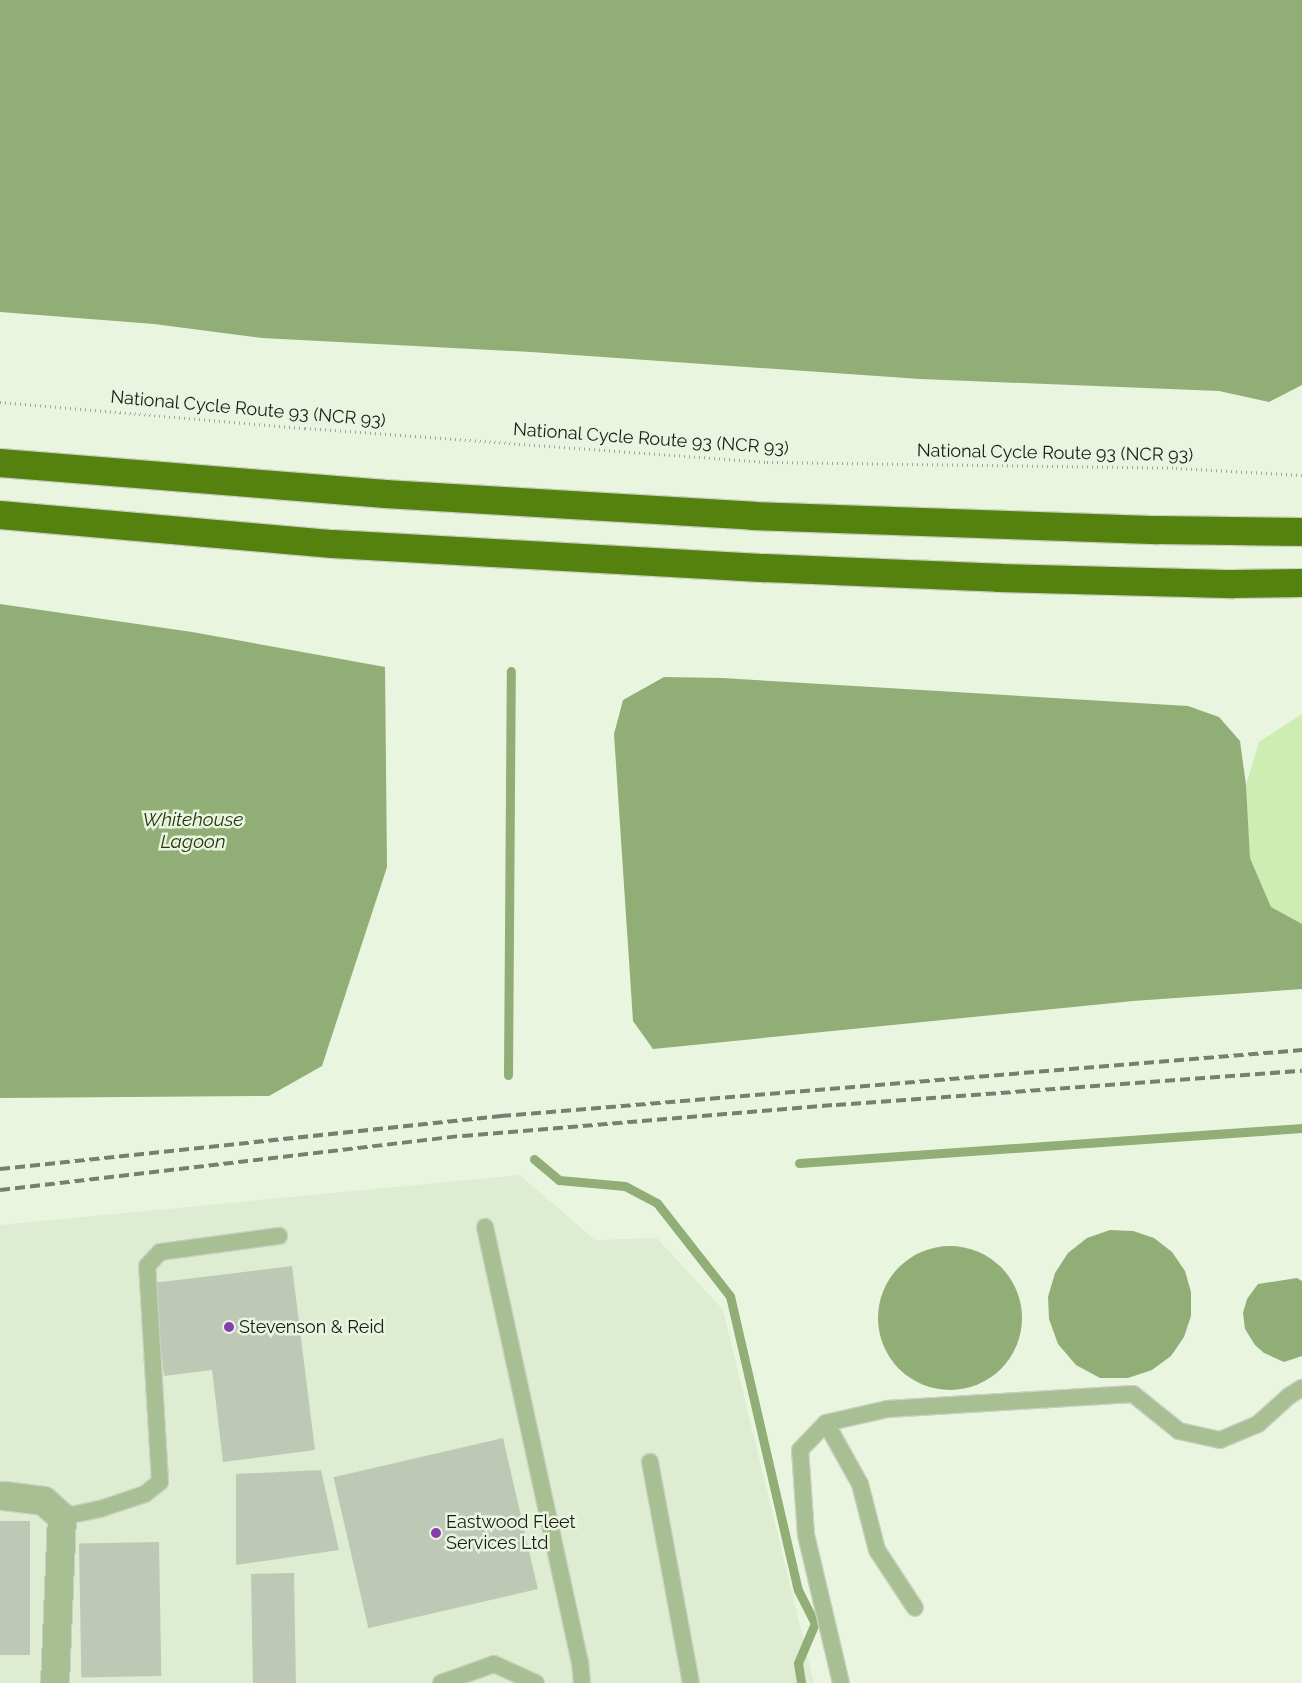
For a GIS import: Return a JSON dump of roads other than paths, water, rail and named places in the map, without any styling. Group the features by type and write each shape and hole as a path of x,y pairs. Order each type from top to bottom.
{"highway":[{"path":"0,463 386,494 752,516 1149,530 1302,532"},
{"path":"0,515 333,544 755,568 999,578 1234,584 1302,583"}],"street":[{"path":"2,1496 44,1501 62,1517 55,1683"}],"lane":[{"path":"485,1227 580,1661 582,1683"},
{"path":"62,1517 100,1509 146,1494 160,1482 147,1266 160,1252 279,1236"},
{"path":"842,1683 806,1535 800,1450 826,1423 887,1409 1133,1394 1179,1432 1220,1440 1258,1424 1289,1396 1302,1388"},
{"path":"826,1423 860,1484 878,1550 915,1608"},
{"path":"650,1462 691,1683"},
{"path":"441,1683 494,1664 536,1683"}],"water":[{"path":"0,0 1302,0 1302,385 1269,402 1219,391 920,379 531,352 262,338 154,324 0,312"},
{"name":"Whitehouse Lagoon","path":"0,604 192,632 385,667 387,867 322,1066 269,1096 0,1098"},
{"path":"664,677 722,678 1188,706 1219,717 1240,741 1246,785 1250,858 1271,907 1302,924 1302,989 1133,1001 653,1049 633,1021 614,734 623,700"},
{"path":"1110,1230 1133,1231 1154,1238 1172,1252 1185,1271 1191,1292 1191,1316 1184,1337 1171,1356 1152,1370 1128,1378 1100,1378 1076,1365 1058,1344 1049,1319 1048,1297 1055,1273 1068,1253 1087,1238"},
{"path":"950,1246 978,1251 1001,1267 1017,1290 1022,1318 1017,1346 1001,1369 978,1385 950,1390 922,1385 899,1369 883,1346 878,1318 883,1290 899,1267 922,1251"},
{"path":"1297,1278 1302,1281 1302,1356 1284,1362 1264,1353 1255,1345 1245,1329 1243,1313 1247,1299 1258,1284"}],"waterway":[{"path":"508,1075 511,671"},
{"path":"799,1163 1302,1128"},
{"path":"534,1159 559,1180 625,1186 657,1203 730,1296 798,1590 815,1623 798,1663 801,1683"}],"railway":[{"path":"0,1169 501,1116 1302,1050"},
{"path":"0,1190 463,1136 836,1105 1302,1071"}],"place":[{"name":"Stevenson & Reid","path":"229,1327"},
{"name":"Eastwood Fleet Services Ltd","path":"436,1533"}]}
